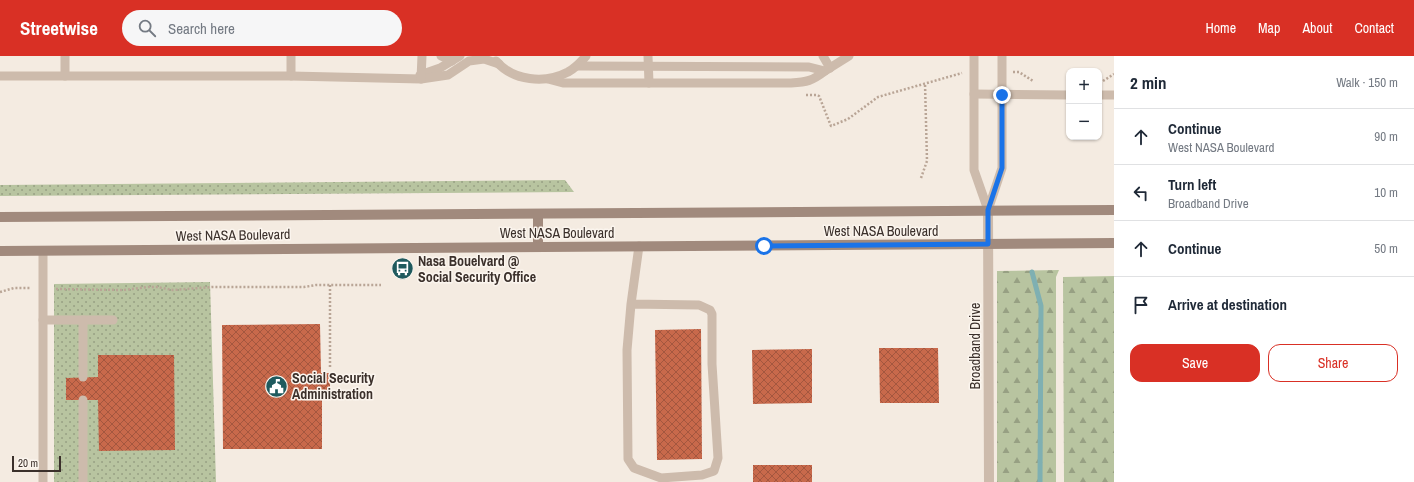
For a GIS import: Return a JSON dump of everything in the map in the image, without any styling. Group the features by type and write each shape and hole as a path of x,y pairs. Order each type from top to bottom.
{"main road":[{"name":"West NASA Boulevard","path":"0,217 1114,210"},
{"path":"538,214 538,247"},
{"name":"West NASA Boulevard","path":"0,251 1114,243"}],"street":[{"name":"Broadband Drive","path":"988,210 989,482"}],"lane":[{"path":"65,56 65,76"},
{"path":"291,56 291,76"},
{"path":"421,76 422,56"},
{"path":"441,56 456,58"},
{"path":"492,56 499,64 510,72 522,77 548,79 563,83 803,83 814,79 849,56"},
{"path":"548,79 558,76 578,66 586,56"},
{"path":"648,56 649,83"},
{"path":"823,56 827,70"},
{"path":"974,56 974,170 988,210"},
{"path":"988,210 1002,168 1002,56"},
{"path":"421,76 440,68 456,58"},
{"path":"0,76 291,76 407,79 421,76 448,75 469,61 484,59 499,64"},
{"path":"578,66 809,67 827,70"},
{"path":"974,94 1066,95"},
{"path":"1102,95 1114,95"},
{"path":"631,304 699,305 710,310 712,314 712,364 718,458 714,471 702,475 661,478 634,468 628,459 627,350 631,304 639,246"},
{"path":"43,251 43,482"},
{"path":"43,320 113,320"},
{"path":"83,320 83,378"},
{"path":"83,400 83,482"}],"path":[{"path":"804,96 819,96 831,126 848,119 878,97 966,72"},
{"path":"1011,72 1019,72 1032,81 1040,81"},
{"path":"1102,81 1114,74"},
{"path":"921,178 927,161 925,84"},
{"path":"330,285 330,369"},
{"path":"0,292 14,288 43,287 57,289 123,290 157,287 173,290 213,287 381,285"}],"green space":[{"path":"565,180 574,192 0,196 0,185"},
{"path":"1059,270 1056,277 1056,482 997,482 997,271"},
{"path":"1114,276 1114,482 1064,482 1063,277"},
{"path":"210,282 216,482 54,482 54,284"}],"building":[{"name":"Social Security Administration","path":"320,324 321,373 330,373 330,399 322,399 322,449 223,449 222,325"},
{"path":"701,329 702,459 657,460 655,330"},
{"path":"879,348 938,348 939,403 880,403"},
{"path":"812,349 812,403 753,404 752,350"},
{"path":"98,355 174,355 175,450 99,451 98,400 66,400 66,378 98,377"},
{"path":"753,465 812,465 812,482 753,482"}],"waterway":[{"path":"1032,272 1041,306 1040,482"}],"place":[{"name":"Nasa Bouelvard @ Social Security Office","path":"402,269"},
{"name":"Social Security Administration","path":"276,386"}],"route":[{"path":"764,246 988,244 988,210 1002,168 1002,95"}]}
